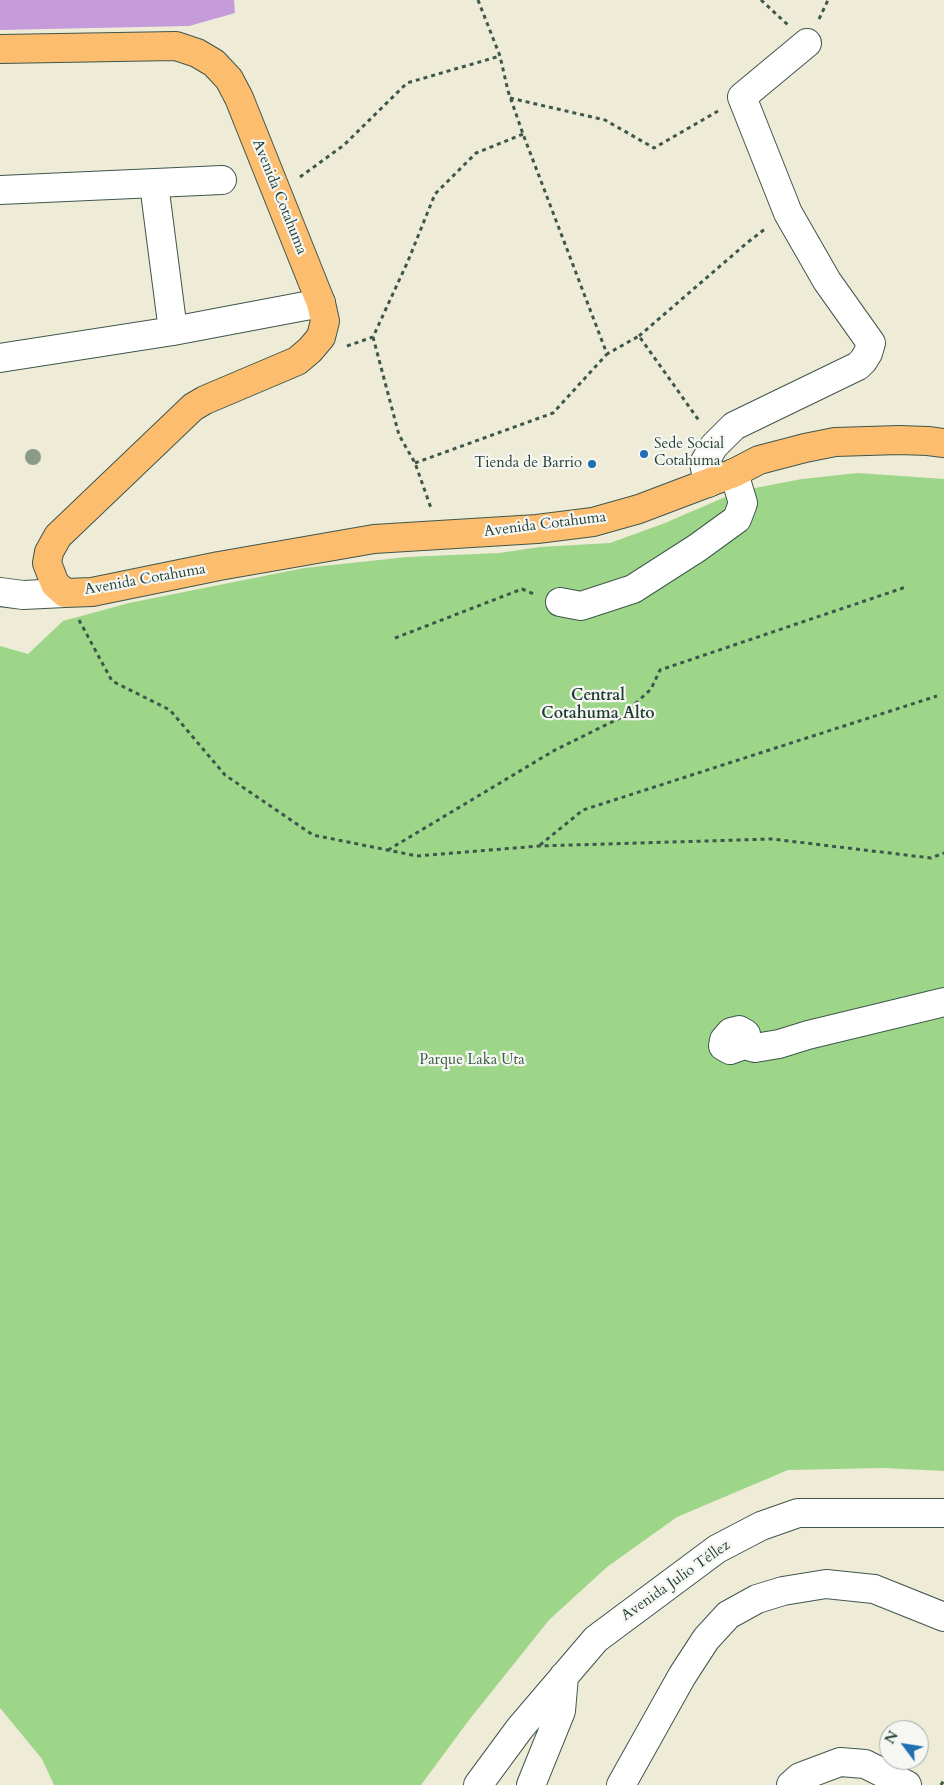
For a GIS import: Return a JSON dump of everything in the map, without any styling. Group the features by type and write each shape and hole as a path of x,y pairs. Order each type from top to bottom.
{"main road":[{"name":"Avenida Cotahuma","path":"0,49 176,46 197,53 214,63 232,85 239,98 321,303 325,320 321,337 297,361 205,400 193,408 58,536 49,552 47,563 55,584 65,592 92,592 219,566 374,539 537,529 593,522 639,509 734,473 759,460 805,448 835,442 939,436"}],"street":[{"path":"708,483 704,463 714,446 734,426 858,366 868,353 871,343 828,281 788,213 742,97 807,44"},
{"path":"0,190 222,180"},
{"path":"154,184 173,331"},
{"path":"0,358 173,331 321,303"},
{"path":"560,602 581,606 633,589 697,548 737,519 743,503 734,473"},
{"path":"0,592 23,595 65,592"},
{"path":"744,1045 755,1048 779,1044 808,1035 944,1002"},
{"name":"Avenida Julio Téllez","path":"478,1785 520,1728 596,1639 717,1549 761,1526 798,1513 944,1513"},
{"path":"621,1785 682,1676 706,1639 728,1615 757,1599 783,1591 826,1584 874,1589 944,1617"},
{"path":"531,1785 561,1711 564,1676"},
{"path":"791,1785 800,1777 840,1762 864,1764 890,1775 907,1785"}],"path":[{"path":"478,0 500,56 510,98 522,134 607,354"},
{"path":"761,0 807,44"},
{"path":"277,193 344,145 407,83 500,56"},
{"path":"510,98 605,120 654,148 742,97"},
{"path":"441,536 415,463 399,435 373,337 408,261 435,194 476,152 522,134"},
{"path":"415,463 554,413 607,354 639,336 748,242 788,213"},
{"path":"639,336 697,417 714,446"},
{"path":"321,337 337,349 373,337"},
{"path":"387,850 555,750 620,718 651,689 660,670 906,587"},
{"path":"395,638 522,589 536,595 553,597 560,602"},
{"path":"65,592 112,681 170,710 225,774 314,835 417,856 539,846 772,839 931,858 944,853"},
{"path":"539,846 583,810 937,696"},
{"path":"941,1785 944,1780"}],"green space":[{"name":"Parque Laka Uta","path":"858,473 944,479 944,1471 883,1468 788,1470 677,1517 607,1567 549,1620 469,1720 421,1785 54,1785 42,1759 0,1708 0,646 28,654 63,621 129,603 304,568 407,557 499,553 540,547 610,543 665,523 739,491 802,479"}],"building":[{"path":"0,0 234,0 235,13 189,26 0,30"}],"place":[{"name":"Sede Social Cotahuma","path":"644,454"},
{"name":"Tienda de Barrio","path":"592,464"}],"district":[{"name":"Central Cotahuma Alto","path":"598,705"}]}
